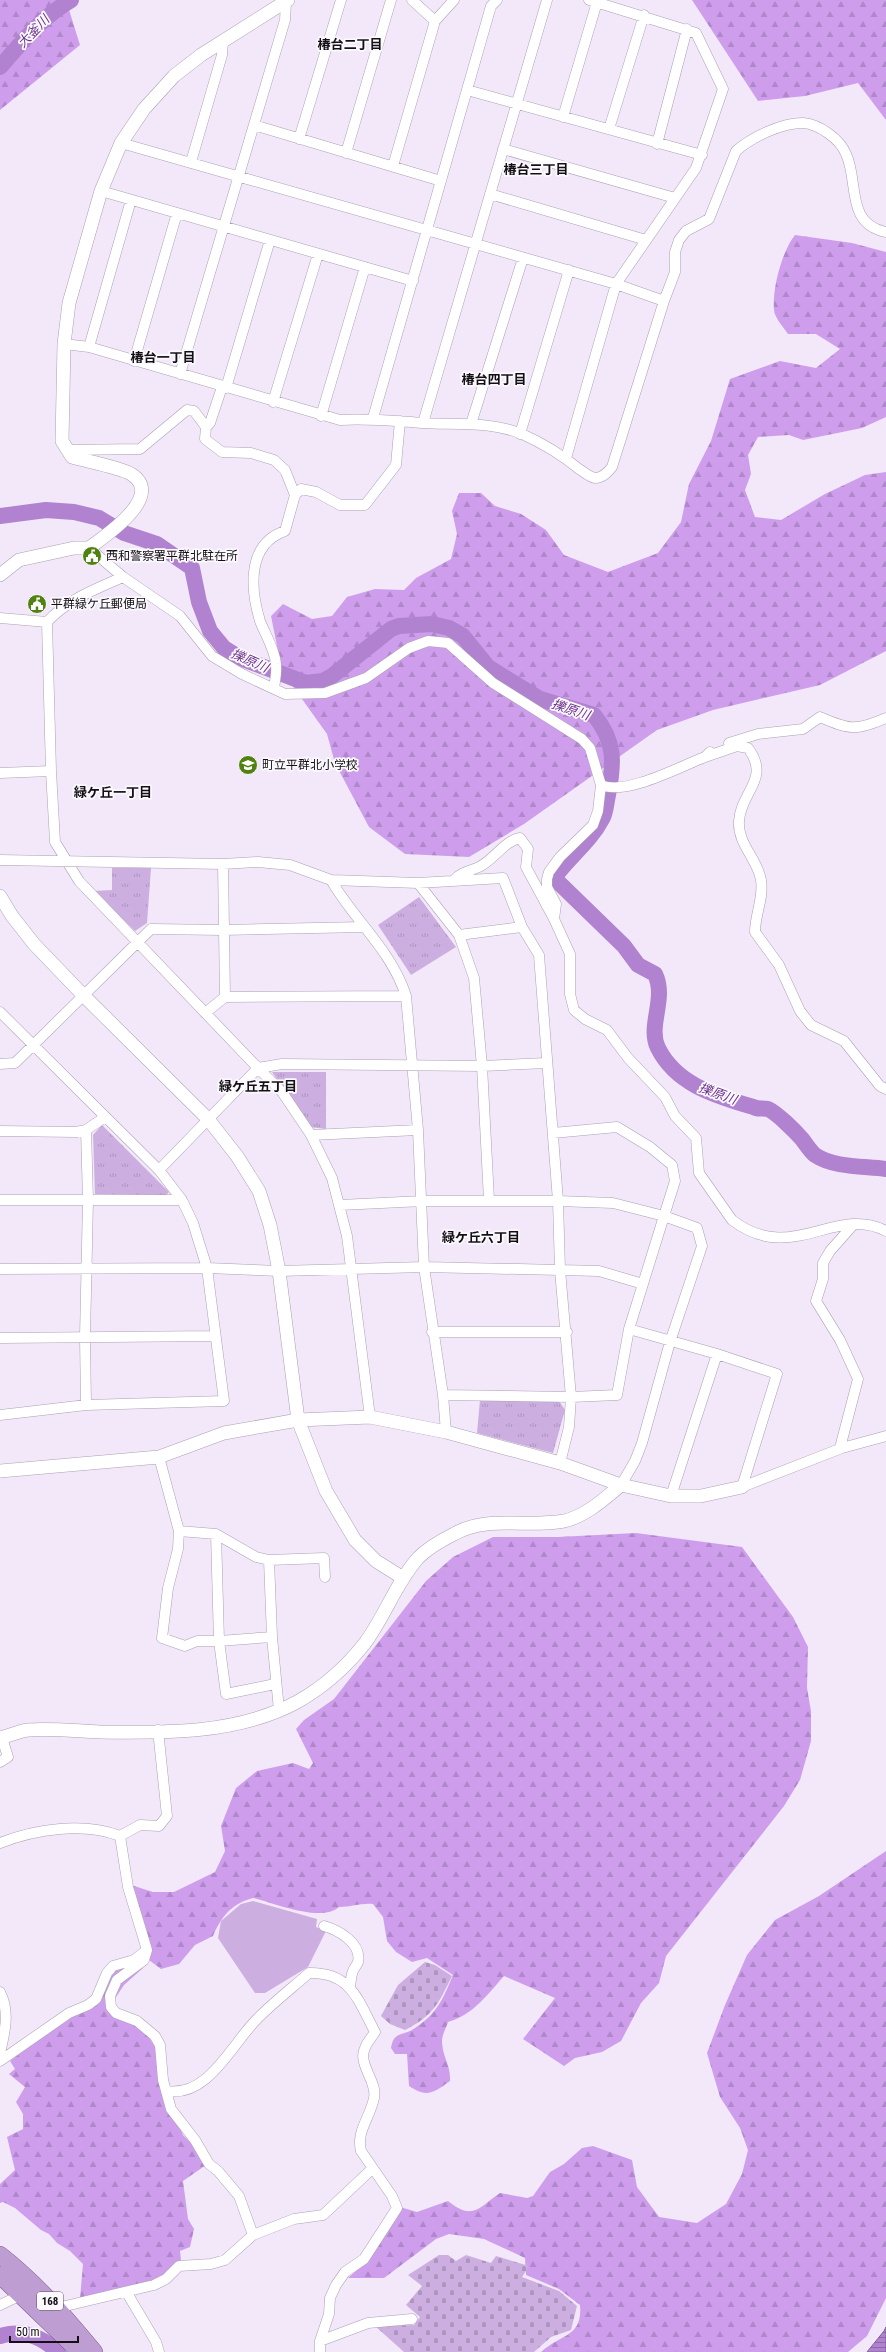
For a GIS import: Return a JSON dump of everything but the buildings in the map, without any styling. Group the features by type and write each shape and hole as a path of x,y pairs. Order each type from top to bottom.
{"highway":[{"name":"168","path":"0,2255 16,2268 57,2308 94,2352"},
{"name":"168","path":"0,2275 80,2352"}],"street":[{"path":"299,139 341,0"},
{"path":"346,153 391,0"},
{"path":"412,0 435,21"},
{"path":"393,166 435,21 454,0"},
{"path":"423,423 547,0"},
{"path":"0,575 19,560 74,548 88,548 137,508 142,493 140,484 132,474 72,457 62,441 64,344 68,303 101,191 121,142 144,109 174,76 223,41 287,1"},
{"path":"180,374 240,175 284,20 287,1"},
{"path":"562,117 593,1 644,15 696,33 723,89 702,155 696,168 616,284 566,458"},
{"path":"373,418 491,2"},
{"path":"609,129 644,15"},
{"path":"657,144 687,29"},
{"path":"191,162 222,55 223,41"},
{"path":"467,90 517,102 562,117 702,155"},
{"path":"64,344 89,347 224,388 340,420 373,418 423,423 487,424 520,434 566,458 588,476 595,478 606,475 612,467 664,301 672,284 679,240 686,231 709,219 728,164 736,151 743,145 780,127 804,123 823,130 833,138 846,154 856,207 867,223 886,232"},
{"path":"254,125 441,181"},
{"path":"121,142 240,175 475,245 616,284 664,301"},
{"path":"503,149 675,198"},
{"path":"101,191 225,225 270,240 413,281"},
{"path":"490,194 646,240"},
{"path":"89,347 131,200"},
{"path":"134,361 177,213"},
{"path":"270,240 224,388 210,424 206,428 205,440 222,452 251,453 274,460 285,470 294,494 285,531 273,535 256,555 253,580 260,619 276,666 274,684"},
{"path":"273,402 318,254"},
{"path":"471,424 523,258"},
{"path":"321,416 365,267"},
{"path":"520,434 568,270"},
{"path":"67,450 140,449 187,410 194,411 206,428"},
{"path":"294,494 301,490 316,492 340,505 365,505 396,465 400,421"},
{"path":"88,548 123,577 180,616 212,656 242,674 274,684 285,694 325,693 366,678 409,648 428,642 448,643 493,683 582,739 590,748 607,786 593,825 560,857 549,872 548,887 556,904 554,919"},
{"path":"123,577 73,600 58,610 46,622 55,842 69,861 79,880 282,1092 311,1135 332,1178 347,1236 370,1417"},
{"path":"0,618 46,622"},
{"path":"705,756 716,747 758,734 803,729 820,717 844,728 860,728 886,718"},
{"path":"607,786 636,784 705,756 737,746 748,748 756,758 758,771 755,782 740,809 738,823 745,846 759,869 761,882 755,932 779,965 800,1011 811,1025 844,1041 880,1086 886,1089"},
{"path":"0,773 51,771"},
{"path":"454,880 459,874 487,862 513,840 520,838 528,849 526,866 554,919 570,954 570,994 574,1010 585,1019 607,1030 628,1058 665,1097 675,1116 696,1138 699,1173 732,1220 757,1234 783,1239 808,1235 829,1228 862,1224 886,1231"},
{"path":"0,860 223,864 258,862 290,865 331,880 418,883 503,878 522,927 539,955 546,1063 558,1201 560,1270 572,1397 569,1427 560,1463"},
{"path":"223,864 225,998"},
{"path":"331,880 342,900 388,956 400,977 406,996 423,1201 424,1267 432,1332 443,1395 446,1432"},
{"path":"418,883 459,935 474,978 482,1066 488,1200"},
{"path":"0,896 12,916 34,944 84,996 208,1119 237,1156 260,1192 270,1225 279,1271 298,1420 326,1490 355,1540 376,1561 404,1578"},
{"path":"0,1064 15,1064 151,929 223,930 364,927"},
{"path":"459,935 522,927"},
{"path":"206,1013 225,998 406,996"},
{"path":"0,1012 32,1046 159,1170 182,1200 193,1223 206,1268 224,1401 86,1405 0,1415"},
{"path":"159,1170 258,1068 282,1064 482,1066 546,1063"},
{"path":"0,1131 76,1132 86,1130 105,1117"},
{"path":"443,1395 572,1397 617,1395 628,1329 675,1181 672,1165 650,1147 617,1127 553,1133"},
{"path":"86,1130 88,1200 85,1337 86,1405"},
{"path":"311,1135 418,1130"},
{"path":"0,1200 182,1200"},
{"path":"0,1762 8,1757 1,1738 26,1730 138,1732 208,1728 242,1723 279,1710 314,1690 350,1660 364,1644 386,1611 404,1578 419,1557 435,1545 467,1528 485,1523 564,1520 591,1509 621,1485 635,1461 642,1443 670,1342 702,1246 697,1228 664,1216 613,1203 488,1200 340,1205"},
{"path":"842,1448 841,1444 858,1379 840,1340 816,1301 823,1279 823,1263 830,1251 853,1225"},
{"path":"0,1269 206,1268 279,1271 424,1267 560,1270 599,1271 642,1284"},
{"path":"628,1329 717,1354 777,1374 742,1487"},
{"path":"432,1332 567,1332"},
{"path":"0,1338 215,1336"},
{"path":"671,1496 717,1354"},
{"path":"0,1471 159,1457 224,1433 298,1420 370,1417 446,1432 560,1463 621,1485 671,1496 701,1496 742,1487 842,1448 886,1436"},
{"path":"159,1457 179,1531 178,1549 168,1588 162,1638 185,1646 197,1641 220,1641 272,1637"},
{"path":"179,1531 216,1534 256,1556 269,1560 324,1558 325,1576"},
{"path":"216,1534 220,1641 226,1694 275,1684"},
{"path":"269,1560 275,1684 279,1710"},
{"path":"0,1843 32,1832 103,1830 120,1836 140,1825 158,1826 164,1822 167,1816 158,1730"},
{"path":"120,1836 128,1887 147,1950 144,1960 117,1980 110,1996 111,2007 116,2013 137,2021 155,2036 160,2045 170,2109 195,2140 209,2164 218,2171 240,2196 253,2236"},
{"path":"324,1926 338,1930 351,1941 358,1952 358,1963 352,1972 350,1986"},
{"path":"0,2061 68,2013 88,2005 96,1999 107,1973 113,1966 134,1960 147,1950"},
{"path":"166,2091 180,2092 206,2078 257,2019 309,1973 325,1973 336,1976 350,1986 375,2032 364,2048 364,2059 375,2092 374,2099 360,2134 359,2143 361,2151 392,2196 397,2208 364,2259 345,2272 336,2285 330,2298 329,2314 320,2342 320,2352"},
{"path":"0,1992 6,2005 5,2031 0,2053"},
{"path":"57,2308 127,2293 166,2279 179,2266 211,2264 225,2260 253,2236 294,2219 323,2214 372,2169"},
{"path":"127,2293 156,2342 159,2352"},
{"path":"0,2305 21,2295"},
{"path":"320,2342 368,2323 412,2319"}],"green space":[{"path":"0,0 66,0 80,45 0,110"},
{"path":"692,0 886,0 886,120 858,83 805,96 758,101"},
{"path":"795,235 852,243 886,252 886,417 862,428 803,440 789,435 758,437 748,455 751,474 745,490 755,517 781,520 825,494 865,475 886,472 886,651 820,685 713,710 657,730 524,824 469,857 405,854 369,827 335,763 327,734 282,671 271,616 283,604 312,619 332,616 347,597 375,589 404,590 416,578 451,559 457,534 452,511 459,493 481,493 495,506 521,514 546,530 564,555 608,572 658,553 681,522 689,484 711,441 730,379 780,361 816,368 840,349 816,334 788,334 774,313 776,281 782,260 790,242"},
{"path":"112,868 151,868 147,923 135,931 93,891 112,890"},
{"path":"419,897 456,947 411,975 378,925"},
{"path":"272,1072 326,1072 326,1129 310,1127"},
{"path":"102,1125 169,1192 166,1195 95,1194 93,1135"},
{"path":"480,1400 559,1401 565,1410 553,1453 477,1433"},
{"path":"636,1533 742,1547 793,1617 808,1647 807,1688 811,1711 811,1741 800,1780 784,1806 666,1956 659,1983 641,2003 621,2041 602,2052 575,2058 564,2066 523,2039 555,1998 504,1976 479,2004 465,2015 448,2022 443,2034 442,2047 449,2070 450,2081 434,2091 425,2093 415,2090 409,2086 407,2054 395,2054 391,2048 392,2042 397,2036 411,2031 429,2017 443,1998 453,1975 427,1958 412,1962 396,1952 387,1941 383,1917 373,1904 339,1907 331,1911 310,1913 253,1898 233,1907 220,1922 213,1936 195,1945 179,1964 161,1969 149,1960 150,1945 148,1935 131,1885 153,1892 174,1892 215,1872 225,1851 221,1826 236,1788 257,1771 293,1763 309,1769 313,1763 296,1729 304,1720 334,1699 426,1581 453,1557 493,1537 558,1537"},
{"path":"886,1851 886,2298 867,2336 848,2352 541,2352 569,2334 574,2329 578,2323 580,2315 580,2305 559,2289 526,2275 525,2258 484,2239 449,2234 436,2239 384,2278 348,2278 365,2263 400,2207 417,2212 448,2201 457,2207 470,2211 480,2207 500,2193 527,2198 533,2196 550,2172 564,2164 582,2148 593,2146 632,2160 637,2187 659,2217 697,2223 726,2204 742,2174 748,2150 740,2128 720,2097 707,2053 725,2005 747,1955 775,1920 819,1896"},
{"path":"253,1901 317,1919 316,1927 326,1931 308,1967 265,1993 255,1993 218,1938 221,1921 241,1904"},
{"path":"143,1956 143,1968 124,1985 110,2006 148,2036 157,2050 158,2078 167,2110 178,2123 183,2135 193,2145 206,2165 183,2181 188,2219 194,2229 190,2247 180,2251 181,2260 161,2277 142,2286 80,2299 83,2264 70,2251 57,2243 49,2234 41,2230 15,2208 3,2202 0,2203 0,2184 15,2170 7,2137 23,2129 23,2114 16,2102 25,2087 9,2074 15,2069 10,2061 62,2022 83,2012 111,1972"},
{"path":"425,1962 435,1965 452,1976 443,1994 429,2014 415,2025 405,2030 390,2024 381,2016 398,1985"},
{"path":"439,2255 448,2255 456,2261 466,2255 491,2263 496,2256 529,2266 522,2277 559,2291 577,2306 571,2330 551,2337 534,2352 404,2352 375,2326 414,2325 420,2317 406,2305 422,2286 408,2275"}],"shaded area":[{"path":"886,2327 886,2352 867,2352 884,2331"}],"waterway":[{"name":"大釜川","path":"0,67 24,39 42,22 71,0"},
{"name":"擽原川","path":"0,516 46,510 74,512 99,518 124,533 157,544 192,568 199,602 210,631 224,648 240,658 306,683 323,681 332,676 391,629 399,626 432,624 449,628 463,636 488,667 540,699 594,715 606,734 612,753 610,783 605,811 592,835 554,878 624,946 638,965 655,974 659,993 655,1022 655,1040 666,1061 687,1081 700,1088 727,1099 756,1108 768,1109 772,1111 802,1139 815,1155 823,1159 850,1166 886,1169"},
{"path":"0,2336 16,2333 31,2335 52,2346 58,2352"}],"place":[{"name":"西和警察署平群北駐在所","path":"92,556"},
{"name":"平群緑ケ丘郵便局","path":"37,604"},
{"name":"町立平群北小学校","path":"248,765"}],"district":[{"name":"椿台二丁目","path":"350,44"},
{"name":"椿台三丁目","path":"536,169"},
{"name":"椿台一丁目","path":"163,357"},
{"name":"椿台四丁目","path":"494,379"},
{"name":"緑ケ丘一丁目","path":"113,792"},
{"name":"緑ケ丘五丁目","path":"258,1086"},
{"name":"緑ケ丘六丁目","path":"481,1237"}]}
